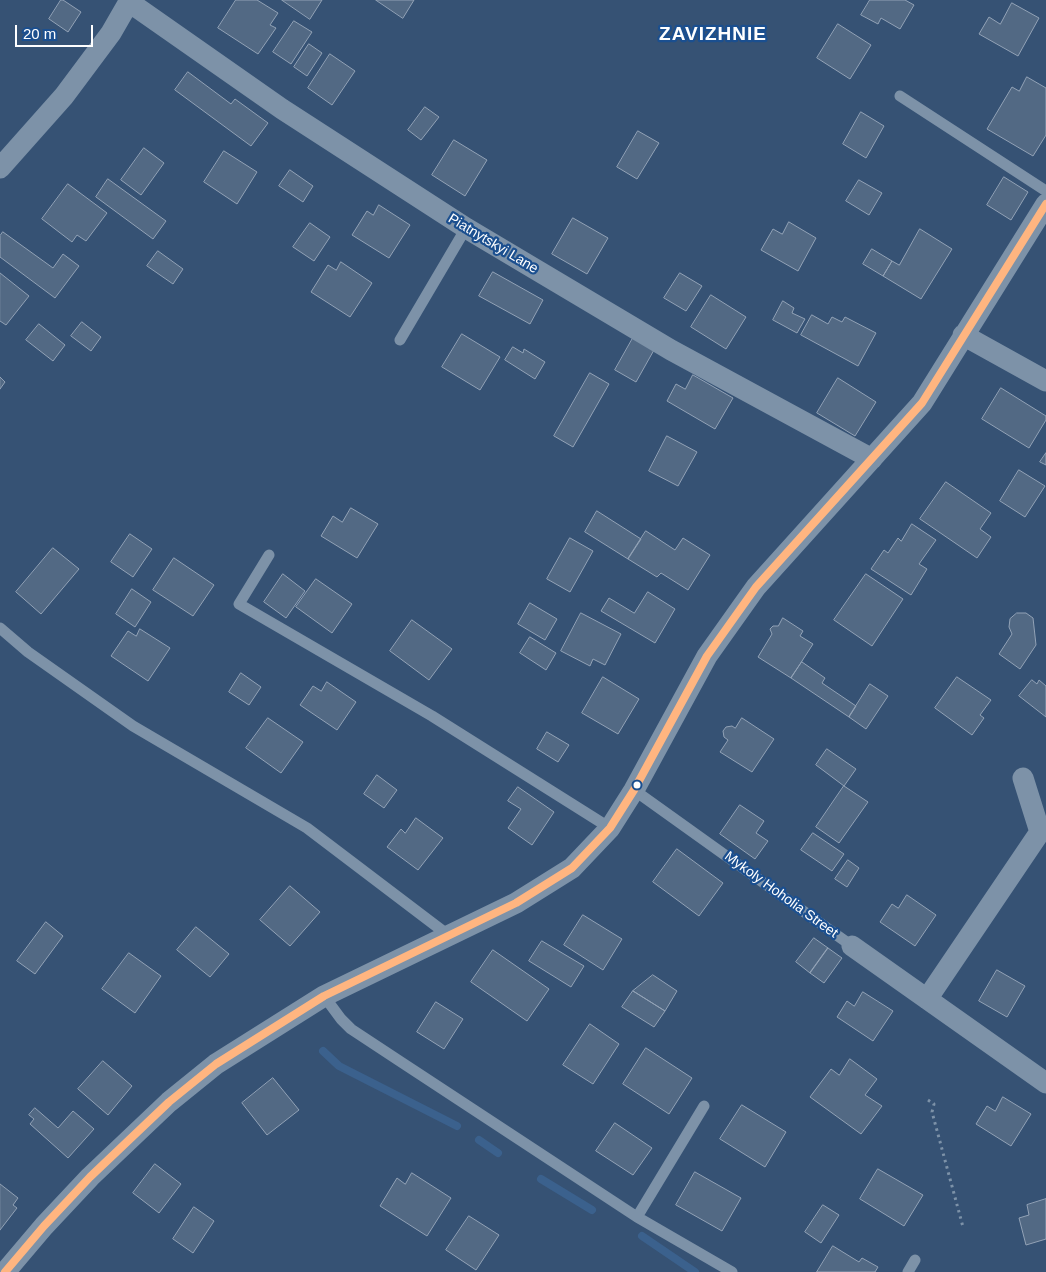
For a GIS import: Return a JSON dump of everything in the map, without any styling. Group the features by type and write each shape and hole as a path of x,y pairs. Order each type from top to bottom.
{"street":[{"path":"0,168 64,96 111,33 130,1"},
{"name":"Piatnytskyi Lane","path":"130,1 282,109 466,228 671,350 872,459"},
{"path":"5,1272 44,1226 90,1177 169,1102 216,1064 324,996 516,903 572,868 610,828 634,790 707,656 756,587 922,403 1046,204"},
{"path":"963,335 1046,382"},
{"path":"927,1000 1040,832 1023,778"},
{"name":"Mykoly Hoholia Street","path":"852,946 1046,1083"}],"lane":[{"path":"900,96 1046,191"},
{"path":"400,340 466,228"},
{"path":"269,555 239,604 432,716 610,828"},
{"path":"0,628 28,652 133,726 307,828 448,935"},
{"name":"Mykoly Hoholia Street","path":"634,790 852,946"},
{"path":"324,996 351,1029 637,1216 732,1272"},
{"path":"637,1216 704,1106"},
{"path":"908,1272 915,1260"}],"path":[{"path":"928,1100 934,1104 932,1112 963,1227"}],"building":[{"path":"61,0 81,12 68,32 49,19"},
{"path":"236,0 257,0 278,13 270,25 276,28 258,54 218,28"},
{"path":"282,0 322,0 310,19"},
{"path":"376,0 414,0 403,18"},
{"path":"870,0 905,0 914,5 900,29 881,18 878,24 861,15"},
{"path":"1012,3 1039,18 1018,56 979,34 989,17 1000,24"},
{"path":"294,21 312,32 291,64 273,52"},
{"path":"838,24 871,45 850,79 817,58"},
{"path":"309,44 322,53 307,76 294,67"},
{"path":"330,54 355,71 332,105 308,88"},
{"path":"188,72 231,104 235,99 268,123 251,146 175,90"},
{"path":"1027,77 1046,88 1046,135 1033,156 987,129 1012,87 1019,91"},
{"path":"425,107 439,117 421,140 408,130"},
{"path":"861,112 884,126 866,158 843,144"},
{"path":"638,131 659,143 637,179 617,167"},
{"path":"454,140 487,160 465,196 432,175"},
{"path":"144,148 164,163 141,195 121,180"},
{"path":"224,151 257,172 237,204 204,182"},
{"path":"290,170 313,186 303,202 279,186"},
{"path":"1004,177 1028,192 1011,220 987,205"},
{"path":"108,179 166,221 153,239 96,197"},
{"path":"859,180 882,193 869,215 846,201"},
{"path":"68,184 107,213 86,241 77,235 72,242 42,219"},
{"path":"379,205 410,225 389,258 352,235 367,211 373,215"},
{"path":"573,218 608,238 587,274 552,254"},
{"path":"789,222 816,238 798,271 761,250 773,229 782,234"},
{"path":"310,223 330,237 314,261 293,247"},
{"path":"920,229 952,249 921,299 883,276 892,261 899,265"},
{"path":"3,232 53,268 63,254 79,266 55,298 0,257 0,236"},
{"path":"872,249 892,261 883,276 863,264"},
{"path":"158,251 183,269 173,284 147,266"},
{"path":"341,262 372,283 350,317 311,292 328,265 336,270"},
{"path":"493,272 543,300 530,324 479,296"},
{"path":"0,273 29,296 6,325 0,321"},
{"path":"680,273 702,286 686,311 664,298"},
{"path":"711,295 746,317 726,349 691,327"},
{"path":"783,301 794,308 792,313 805,319 797,333 773,320"},
{"path":"812,315 828,324 832,317 842,322 845,317 876,333 858,366 801,335"},
{"path":"82,322 101,337 91,351 71,336"},
{"path":"39,324 65,345 53,361 26,340"},
{"path":"462,334 500,357 480,390 442,367"},
{"path":"633,338 654,350 636,382 615,370"},
{"path":"513,347 523,353 524,349 545,362 535,379 505,360"},
{"path":"590,373 609,384 573,447 554,436"},
{"path":"693,375 733,398 715,429 667,401 676,384 685,389"},
{"path":"0,377 5,382 0,389"},
{"path":"838,378 876,402 855,436 817,413"},
{"path":"1001,388 1046,416 1046,420 1029,448 982,419"},
{"path":"667,436 697,452 678,486 649,471"},
{"path":"1046,453 1046,465 1040,462"},
{"path":"1019,470 1045,486 1025,517 1000,501"},
{"path":"946,482 991,513 980,529 991,537 977,558 920,519"},
{"path":"351,508 378,524 357,558 321,536 333,516 342,522"},
{"path":"597,511 641,539 628,559 585,532"},
{"path":"912,524 936,540 919,564 927,569 911,595 871,569 884,550 888,553 898,538 901,541"},
{"path":"646,531 675,550 683,538 710,555 688,590 661,573 657,577 628,559"},
{"path":"130,534 152,549 133,577 111,562"},
{"path":"570,538 593,551 570,592 547,579"},
{"path":"53,548 79,569 41,614 16,592"},
{"path":"174,558 214,585 193,616 153,590"},
{"path":"283,574 305,591 286,618 264,602"},
{"path":"866,574 903,599 872,646 834,620"},
{"path":"316,579 352,604 332,633 296,607"},
{"path":"132,589 151,602 135,627 116,614"},
{"path":"648,592 675,609 655,643 601,611 609,598 634,613"},
{"path":"530,603 557,619 545,640 518,624"},
{"path":"581,613 621,634 605,665 593,659 590,666 561,651"},
{"path":"1017,613 1026,613 1033,618 1036,645 1020,669 999,654 1012,634 1009,627 1010,619"},
{"path":"783,618 803,631 800,636 813,644 791,678 758,657 772,634 770,629 773,626 778,626"},
{"path":"412,620 452,649 429,680 390,651"},
{"path":"140,629 170,648 148,681 111,656 128,631 136,636"},
{"path":"530,637 556,653 546,670 520,653"},
{"path":"802,662 825,678 822,683 856,706 849,717 791,678"},
{"path":"241,673 261,687 249,705 229,692"},
{"path":"603,677 639,699 618,734 582,713"},
{"path":"957,677 991,700 980,715 984,718 972,735 935,708"},
{"path":"1032,680 1037,684 1039,680 1046,686 1046,717 1019,696"},
{"path":"327,682 356,702 337,730 300,705 313,686 321,691"},
{"path":"870,684 888,696 866,729 849,717"},
{"path":"268,718 303,742 281,773 246,748"},
{"path":"742,718 774,739 752,772 720,752 728,740 724,737 723,731 726,727 732,726 735,728"},
{"path":"547,732 569,745 558,762 537,749"},
{"path":"827,749 856,769 844,786 816,765"},
{"path":"377,775 397,790 384,808 364,794"},
{"path":"844,786 868,802 839,843 816,827"},
{"path":"518,787 554,812 532,845 508,828 521,809 508,801"},
{"path":"740,805 764,821 756,833 768,841 755,859 720,834"},
{"path":"416,818 443,838 418,870 387,847 401,829 405,833"},
{"path":"813,833 844,854 832,871 801,850"},
{"path":"677,849 723,883 699,916 653,882"},
{"path":"848,860 859,868 847,887 835,879"},
{"path":"290,886 320,912 290,946 260,920"},
{"path":"907,895 936,915 915,946 880,922 892,904 898,908"},
{"path":"583,915 622,939 603,970 564,945"},
{"path":"46,922 63,936 35,974 17,961"},
{"path":"196,927 229,954 210,977 177,950"},
{"path":"814,938 828,948 810,973 796,962"},
{"path":"542,941 584,966 571,987 529,961"},
{"path":"828,948 842,958 824,983 810,973"},
{"path":"493,950 549,989 527,1021 471,982"},
{"path":"129,953 161,976 135,1013 102,989"},
{"path":"997,970 1025,986 1007,1017 979,1001"},
{"path":"653,975 677,991 665,1011 633,991"},
{"path":"633,991 665,1011 654,1027 622,1007"},
{"path":"863,992 893,1011 873,1041 837,1017 847,1001 854,1006"},
{"path":"436,1002 463,1019 444,1049 417,1032"},
{"path":"590,1024 619,1044 593,1084 563,1065"},
{"path":"646,1048 692,1078 669,1114 623,1084"},
{"path":"850,1059 877,1079 865,1095 882,1106 861,1134 810,1097 831,1069 839,1075"},
{"path":"103,1061 132,1086 108,1115 78,1089"},
{"path":"273,1078 299,1110 267,1135 242,1103"},
{"path":"1003,1097 1031,1114 1011,1146 976,1124 987,1106 995,1111"},
{"path":"742,1105 786,1132 765,1167 720,1139"},
{"path":"35,1108 58,1128 73,1111 94,1129 68,1158 30,1124 34,1119 29,1115"},
{"path":"615,1123 652,1148 633,1175 596,1151"},
{"path":"155,1164 181,1184 159,1213 133,1193"},
{"path":"878,1169 923,1195 904,1226 860,1199"},
{"path":"695,1172 741,1198 722,1231 676,1205"},
{"path":"412,1173 451,1198 427,1236 380,1206 397,1178 405,1184"},
{"path":"0,1184 18,1198 13,1205 17,1208 0,1230"},
{"path":"1046,1199 1046,1239 1026,1245 1019,1218 1029,1215 1027,1205"},
{"path":"823,1205 839,1215 821,1243 805,1232"},
{"path":"194,1207 214,1221 193,1253 173,1239"},
{"path":"469,1216 499,1235 476,1270 446,1250"},
{"path":"833,1246 859,1262 862,1258 878,1267 875,1272 817,1272"}],"waterway":[{"path":"323,1051 339,1066 457,1126"},
{"path":"479,1140 498,1153"},
{"path":"541,1179 592,1210"},
{"path":"642,1236 695,1272"}],"transit line":[{"path":"5,1272 44,1226 90,1177 169,1102 216,1064 324,996 516,903 572,868 610,828 634,790 707,656 756,587 922,403 1046,204"}],"district":[{"name":"ZAVIZHNIE","path":"713,35"}]}
